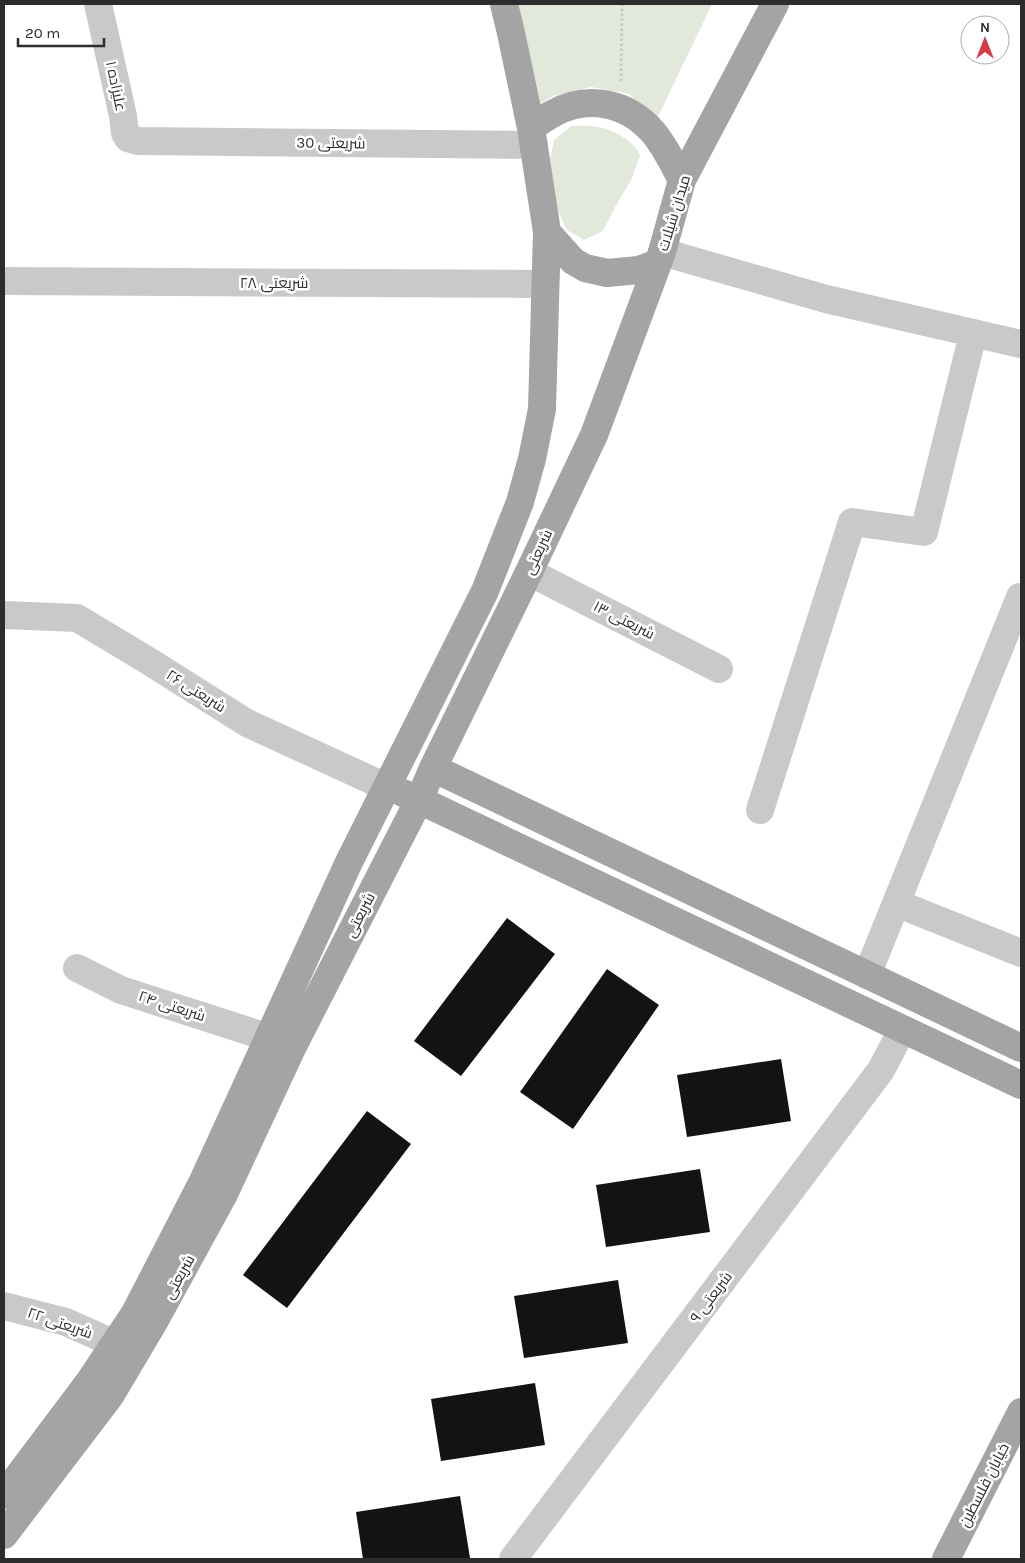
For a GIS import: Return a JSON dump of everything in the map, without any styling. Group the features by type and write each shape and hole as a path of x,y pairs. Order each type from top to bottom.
{"main road":[{"path":"504,4 532,136 547,232"},
{"name":"میدان شیلات","path":"547,232 573,261 585,268 607,273 639,270 660,258 682,180 775,4"},
{"path":"532,136 554,113 574,105 603,103 634,115 653,132 682,180"},
{"name":"شریعتی","path":"4,1495 89,1382 135,1313 202,1183 349,862 485,591 520,502 532,459 542,409 547,232"},
{"name":"شریعتی","path":"4,1535 110,1396 155,1320 224,1194 292,1048 419,800 594,435 660,258"},
{"path":"433,768 1021,1048"},
{"path":"386,787 419,800 1021,1085"},
{"name":"خیابان فلسطین","path":"946,1559 1021,1412"}],"street":[{"name":"علیزاده ۱","path":"98,4 125,133 128,138"},
{"name":"شریعتی 30","path":"128,138 138,141 532,136"},
{"path":"660,258 1021,344"},
{"name":"شریعتی ۲۸","path":"4,282 545,284"},
{"path":"760,810 852,522 924,532 973,334"},
{"name":"شریعتی ۱۳","path":"529,572 719,669"},
{"path":"867,974 1020,597"},
{"name":"شریعتی ۲۶","path":"4,614 77,618 247,723 386,787"},
{"path":"896,903 1021,953"},
{"name":"شریعتی ۲۴","path":"77,968 121,990 270,1038"},
{"name":"شریعتی ۹","path":"513,1559 882,1070 902,1030"},
{"name":"شریعتی ۲۲","path":"4,1306 66,1322 115,1344"}],"path":[{"path":"620,109 622,4"}],"shaded area":[{"path":"513,4 712,4 655,123 630,94 591,87 553,96 534,108"},
{"path":"571,126 596,126 611,131 633,145 640,155 631,180 603,231 584,240 567,230 556,207 550,160 554,140"}],"building":[{"path":"507,918 555,954 461,1076 414,1041"},
{"path":"607,969 659,1005 573,1129 520,1092"},
{"path":"781,1059 791,1121 687,1137 677,1075"},
{"path":"367,1111 411,1144 287,1308 243,1275"},
{"path":"700,1169 710,1232 606,1247 596,1185"},
{"path":"618,1280 628,1343 524,1358 514,1296"},
{"path":"535,1383 545,1445 441,1461 431,1399"},
{"path":"460,1496 470,1558 363,1559 356,1512"}]}
